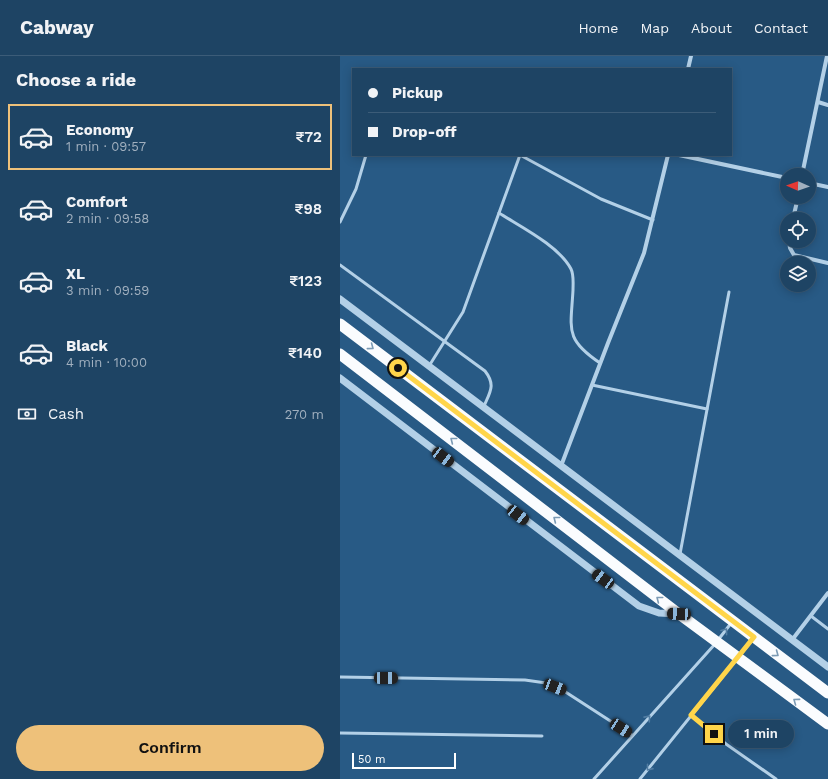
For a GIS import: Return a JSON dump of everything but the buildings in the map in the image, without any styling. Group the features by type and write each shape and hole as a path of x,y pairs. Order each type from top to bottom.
{"highway":[{"path":"340,324 828,693"},
{"path":"340,354 738,659 828,724"}],"street":[{"path":"688,68 691,56"},
{"path":"804,168 827,56"},
{"path":"818,102 828,105"},
{"path":"561,467 600,363 644,253 668,156"},
{"path":"684,156 780,177"},
{"path":"816,184 828,187"},
{"path":"790,248 794,255 828,264"},
{"path":"340,299 828,667"},
{"path":"340,378 639,606 659,613 679,614"},
{"path":"792,640 828,593"}],"lane":[{"path":"340,222 356,189 366,156"},
{"path":"429,366 463,312 520,156"},
{"path":"522,156 601,199 653,220"},
{"path":"499,213 558,252 566,261 572,271 573,282 572,333 576,344 583,352 600,363"},
{"path":"340,265 485,371 491,378 492,388 483,408"},
{"path":"680,556 729,292"},
{"path":"592,385 707,409"},
{"path":"811,616 828,629"},
{"path":"594,779 716,642 733,620"},
{"path":"640,779 738,659 754,637"},
{"path":"340,677 525,680 546,683 564,690 632,735"},
{"path":"691,715 726,744 776,779"},
{"path":"340,733 542,736"}],"route":[{"path":"398,368 754,637 738,659 691,715 714,734"}]}
